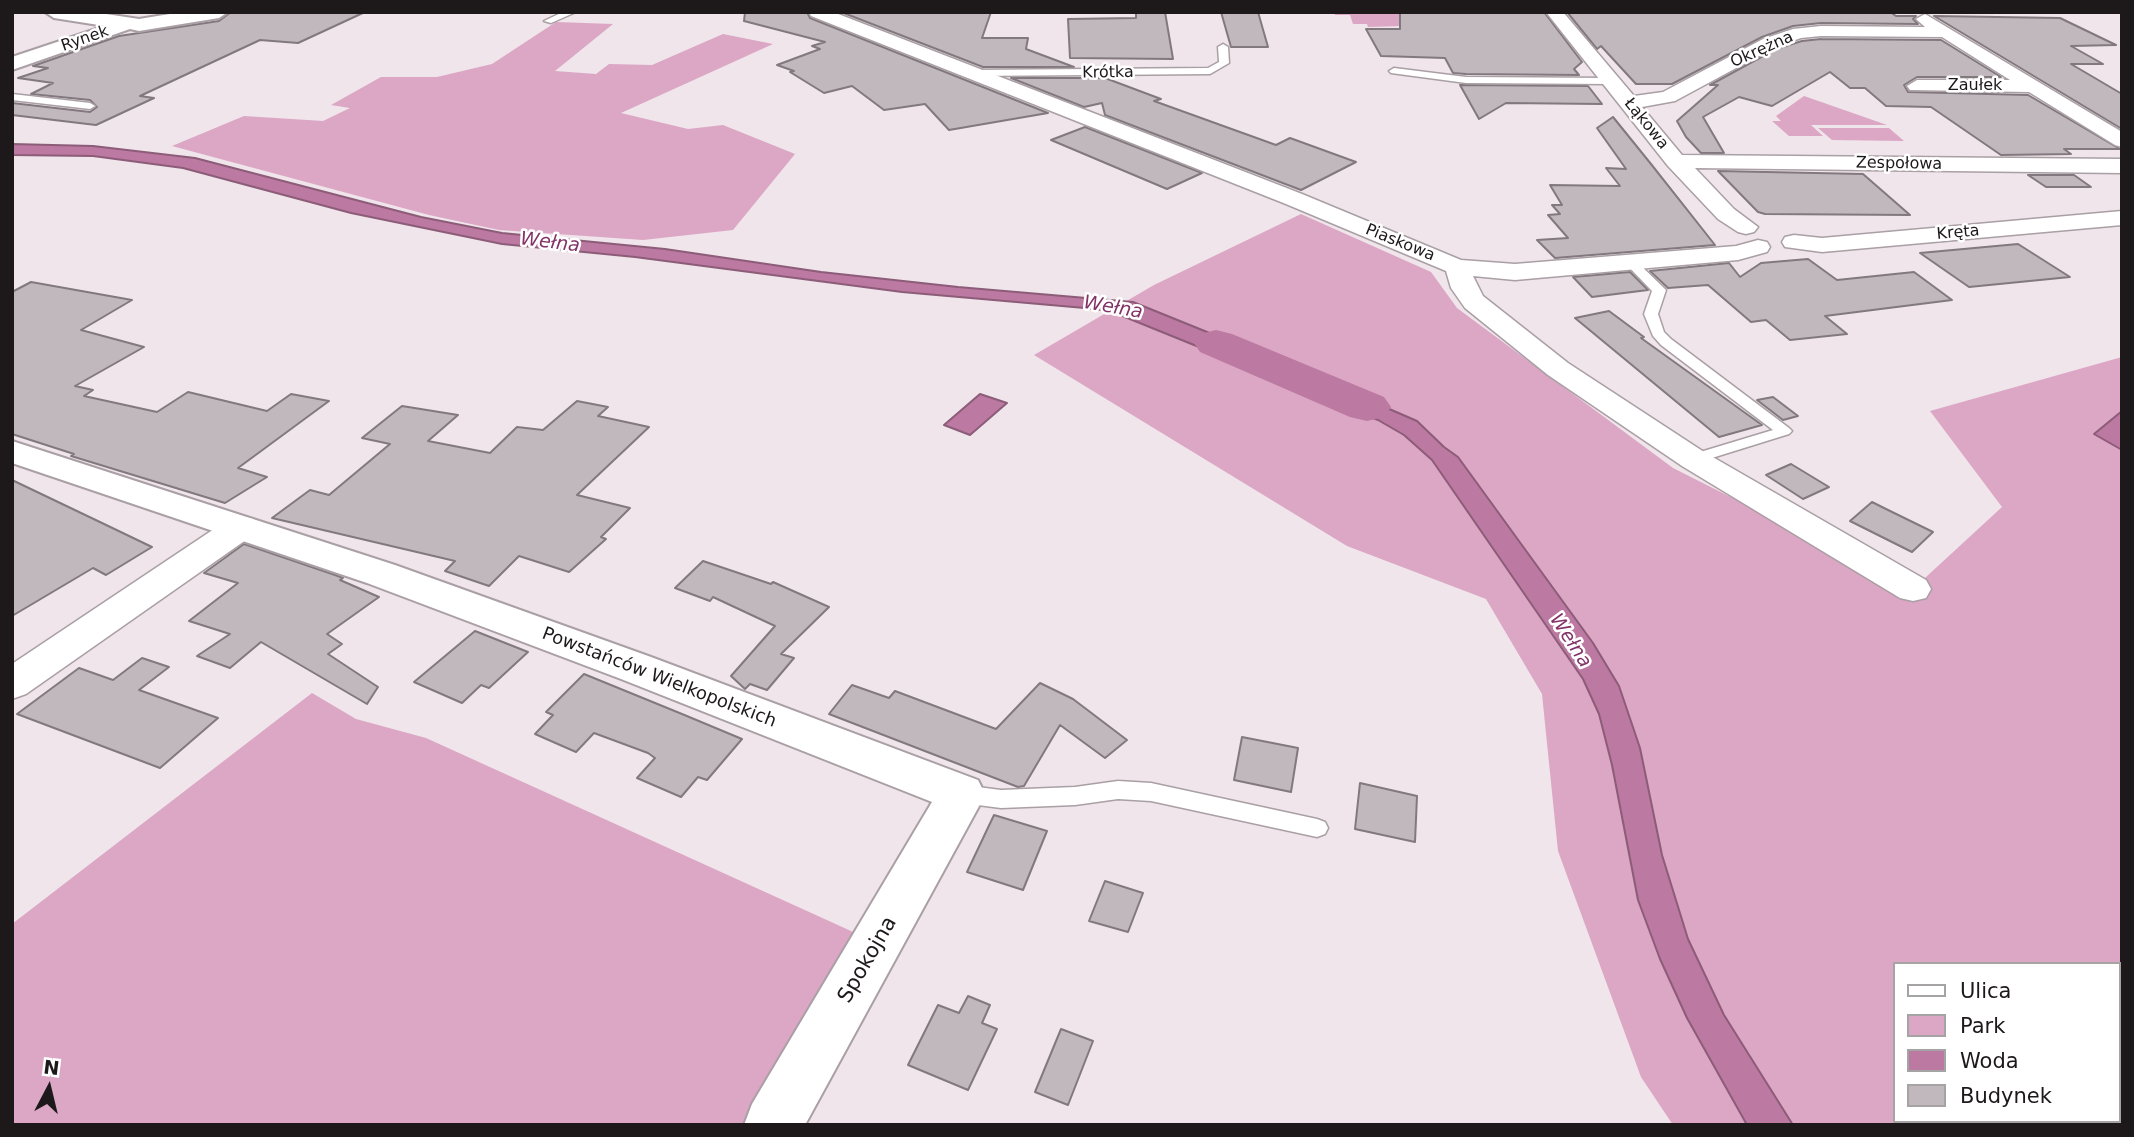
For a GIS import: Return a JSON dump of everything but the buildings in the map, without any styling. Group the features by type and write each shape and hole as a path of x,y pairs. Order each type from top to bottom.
{"street":[{"name":"Rynek","path":"54,12 127,24"},
{"path":"127,24 160,24 219,12"},
{"name":"Piaskowa","path":"817,12 1294,199 1457,267 1464,288 1474,302 1558,369 1693,459 1913,589"},
{"name":"Łąkowa","path":"1555,12 1676,161 1726,214 1752,237"},
{"path":"1914,12 2122,141"},
{"name":"Rynek","path":"12,64 127,24"},
{"name":"Okrężna","path":"1629,103 1668,97 1769,43 1799,33 1946,32"},
{"name":"Zaułek","path":"1917,86 2034,86"},
{"name":"Zespołowa","path":"1676,161 2122,166"},
{"name":"Kręta","path":"1752,237 1782,249 1794,242 1822,245 2122,218"},
{"path":"1457,267 1516,272 1738,253 1752,237"},
{"name":"Powstańców Wielkopolskich","path":"12,451 381,574 636,668 962,794"},
{"path":"12,684 240,527"},
{"name":"Spokojna","path":"773,1125 962,794"}],"lane":[{"path":"548,21 572,12"},
{"name":"Krótka","path":"973,73 1210,71 1224,63 1223,47"},
{"path":"1394,71 1466,80 1610,81"},
{"path":"12,97 90,106"},
{"path":"1630,262 1659,290 1651,314 1658,333 1666,342 1784,431 1693,459"},
{"name":"Powstańców Wielkopolskich","path":"962,794 1001,799 1064,797 1118,790 1151,792 1317,828"}],"green space":[{"path":"1334,12 1399,12 1403,26 1368,27 1367,24 1353,24 1350,15 1335,15"},
{"path":"556,22 613,24 555,71 596,74 609,64 652,65 723,34 773,44 621,113 688,129 723,125 795,154 733,230 643,240 499,230 429,215 172,146 244,116 323,121 350,108 331,105 381,77 437,77 492,64"},
{"path":"1804,96 1887,125 1811,125 1823,136 1789,136 1772,121 1781,121 1776,116"},
{"path":"1818,128 1889,128 1904,141 1832,140"},
{"path":"1301,214 1431,272 1457,308 1673,468 1913,589 2002,507 1930,411 2122,357 2122,1125 1673,1125 1641,1077 1558,851 1542,694 1486,599 1347,546 1034,355 1154,285"},
{"path":"312,693 356,719 426,738 862,936 747,1125 12,1125 12,924"}],"water":[{"path":"12,144 93,146 195,158 421,217 502,233 665,249 821,272 958,287 1133,302 1296,368 1278,379 1115,313 1096,309 902,292 635,257 502,244 351,213 183,168 93,156 12,155"},
{"path":"1306,373 1417,421 1458,457 1593,643 1619,686 1640,748 1662,855 1688,939 1724,1015 1793,1125 1747,1125 1687,1018 1660,959 1638,900 1612,765 1599,714 1583,679 1432,460 1404,435 1378,420 1290,384"},
{"path":"980,394 1007,403 970,435 944,425"},
{"path":"2122,411 2122,450 2094,434"}],"waterway":[{"name":"Wełna","path":"1216,343 1367,407"}]}
